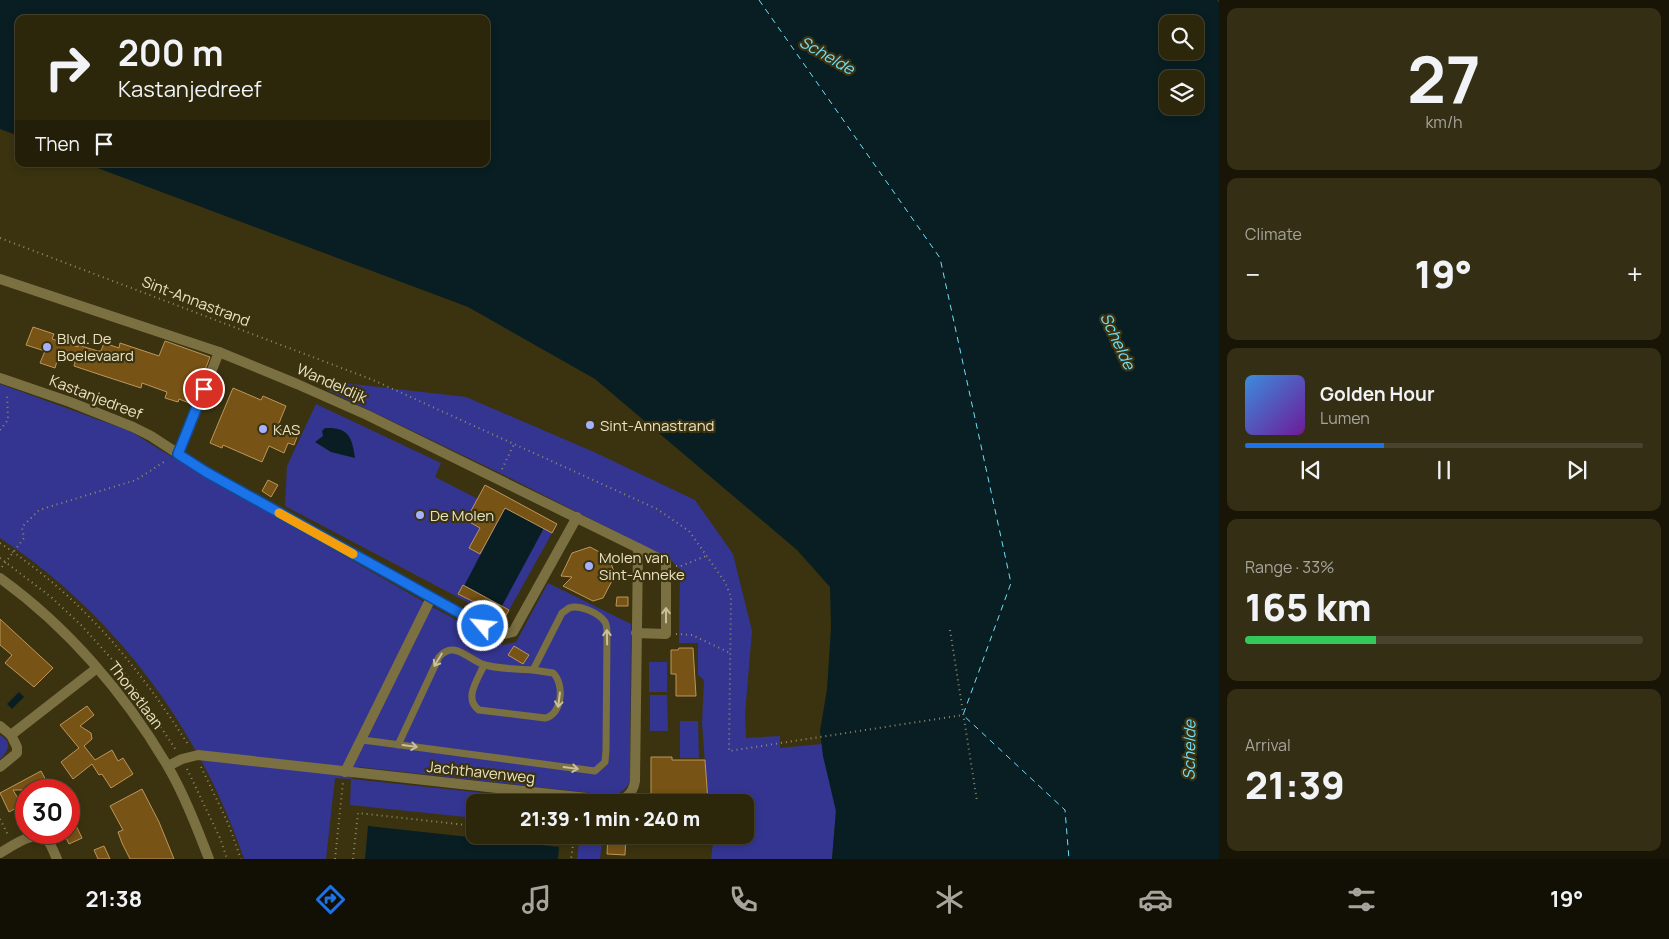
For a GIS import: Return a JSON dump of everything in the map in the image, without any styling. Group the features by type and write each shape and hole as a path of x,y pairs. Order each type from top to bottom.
{"street":[{"name":"Wandeldijk","path":"0,279 219,352 297,384 367,414 638,548"},
{"path":"178,454 219,352"},
{"name":"Kastanjedreef","path":"4,379 70,402 151,436 206,472 500,635 513,632 577,517"},
{"path":"636,633 666,634 666,562 638,548"},
{"name":"Jachthavenweg","path":"168,766 182,759 195,756 615,801 623,800 630,795 635,781 638,548"},
{"name":"Thonetlaan","path":"0,578 42,612 74,642 133,713 168,766 209,859"},
{"path":"345,772 431,598"},
{"path":"11,735 97,668"},
{"path":"0,726 11,735 17,747 17,753 0,767"},
{"path":"0,853 33,836 39,835 48,840 57,859"}],"lane":[{"path":"362,740 595,772 605,762 606,750 607,634 601,617 584,608 576,607 569,608 562,613 533,670"},
{"path":"398,745 443,652 454,650 484,665 553,673 559,681 560,688 557,710 551,717 545,718 479,710 472,702 472,691 484,665"}],"path":[{"name":"Sint-Annastrand","path":"0,238 373,380 657,509 689,531 729,590 731,597 729,751 963,715"},
{"path":"0,430 8,420 4,379"},
{"path":"498,478 514,444"},
{"path":"0,570 24,538 22,527 39,510 136,480 178,454"},
{"path":"0,543 57,586 83,610 128,658 162,705 195,756 218,800 241,859"},
{"path":"666,566 681,566 706,556"},
{"path":"950,630 977,801"},
{"path":"666,634 692,635 730,653"},
{"path":"335,859 345,772"},
{"path":"353,859 358,813 466,825"},
{"path":"0,819 14,845"},
{"path":"571,859 573,844"}],"shaded area":[{"path":"335,382 466,397 594,452 695,500 733,554 752,631 745,714 746,738 780,736 780,748 822,744 836,811 832,859 711,859 713,844 754,844 754,794 707,794 702,723 704,680 698,675 698,643 679,643 680,569 670,559 500,473 325,389"},
{"path":"0,384 132,432 436,609 503,645 516,642 548,583 631,624 630,781 624,790 618,793 599,794 359,767 352,779 493,794 466,794 466,817 350,805 351,779 335,778 326,859 244,859 226,811 203,765 178,720 149,678 116,639 80,602 42,568 0,538"},
{"name":"De Molen","path":"316,404 441,463 435,477 478,499 485,485 556,526 503,621 285,506 287,466"},
{"path":"649,662 667,662 667,692 649,692"},
{"path":"650,695 667,695 668,731 650,731"},
{"path":"680,721 698,721 699,758 680,758"},
{"path":"0,735 4,737 8,746 0,759"},
{"path":"579,844 602,844 600,859 577,859"}],"water":[{"name":"Schelde","path":"0,0 1217,0 1219,3 1219,859 832,859 836,811 823,756 820,731 827,689 831,628 830,587 797,550 595,379 468,307 95,167 490,167 490,15 15,15 15,135 0,129"},
{"path":"325,428 339,429 348,434 355,458 331,452 315,442 323,436 322,431"},
{"path":"505,508 544,528 502,606 464,586"},
{"path":"19,692 24,697 12,709 7,704"},
{"path":"368,826 466,837 466,844 532,844 559,847 558,859 365,859"}],"building":[{"path":"33,327 54,334 52,339 98,351 101,351 104,343 119,348 120,343 159,356 165,341 210,357 198,388 195,387 189,403 179,399 178,402 165,398 167,392 142,383 141,388 104,376 74,366 75,362 58,358 55,368 40,363 45,351 26,345"},
{"path":"233,388 261,400 263,396 286,406 277,428 297,437 294,445 288,443 284,453 269,446 262,462 223,445 222,448 210,443"},
{"path":"268,480 278,485 271,497 262,491"},
{"path":"485,485 557,524 552,533 505,508 480,554 469,548 480,528 466,520"},
{"name":"Molen van Sint-Anneke","path":"590,547 609,557 615,575 603,598 593,601 563,586 572,577 561,576 572,553"},
{"path":"463,585 509,610 503,621 477,607 478,604 458,594"},
{"path":"617,597 628,597 628,606 616,606"},
{"path":"0,619 53,668 34,687 5,663 12,655 0,645"},
{"path":"514,646 529,655 523,664 508,655"},
{"path":"679,648 693,648 696,696 676,696 676,674 671,674 671,650 678,650"},
{"path":"87,706 94,715 80,726 91,733 92,739 84,746 95,760 112,750 118,761 123,758 133,774 111,788 102,774 99,775 92,764 73,779 61,762 79,748 60,725"},
{"path":"651,757 672,757 672,760 705,760 707,794 651,794"},
{"path":"41,771 45,779 26,779"},
{"path":"15,785 15,790 13,790 15,793 15,809 9,812 0,793"},
{"path":"142,789 159,822 174,859 130,859 122,843 118,832 123,830 110,806"},
{"path":"608,844 626,844 625,855 607,854"},
{"path":"104,846 110,859 98,859 94,850"}],"ferry route":[{"path":"759,0 940,258 1011,583 963,715 1065,810 1069,859"}],"slow traffic":[{"path":"279,513 353,554"}],"place":[{"name":"Blvd. De Boelevaard","path":"47,347"},
{"name":"Sint-Annastrand","path":"590,425"},
{"name":"KAS","path":"263,429"},
{"name":"De Molen","path":"420,515"},
{"name":"Molen van Sint-Anneke","path":"589,566"}],"route":[{"path":"204,389 178,454 206,472 483,626"}]}
